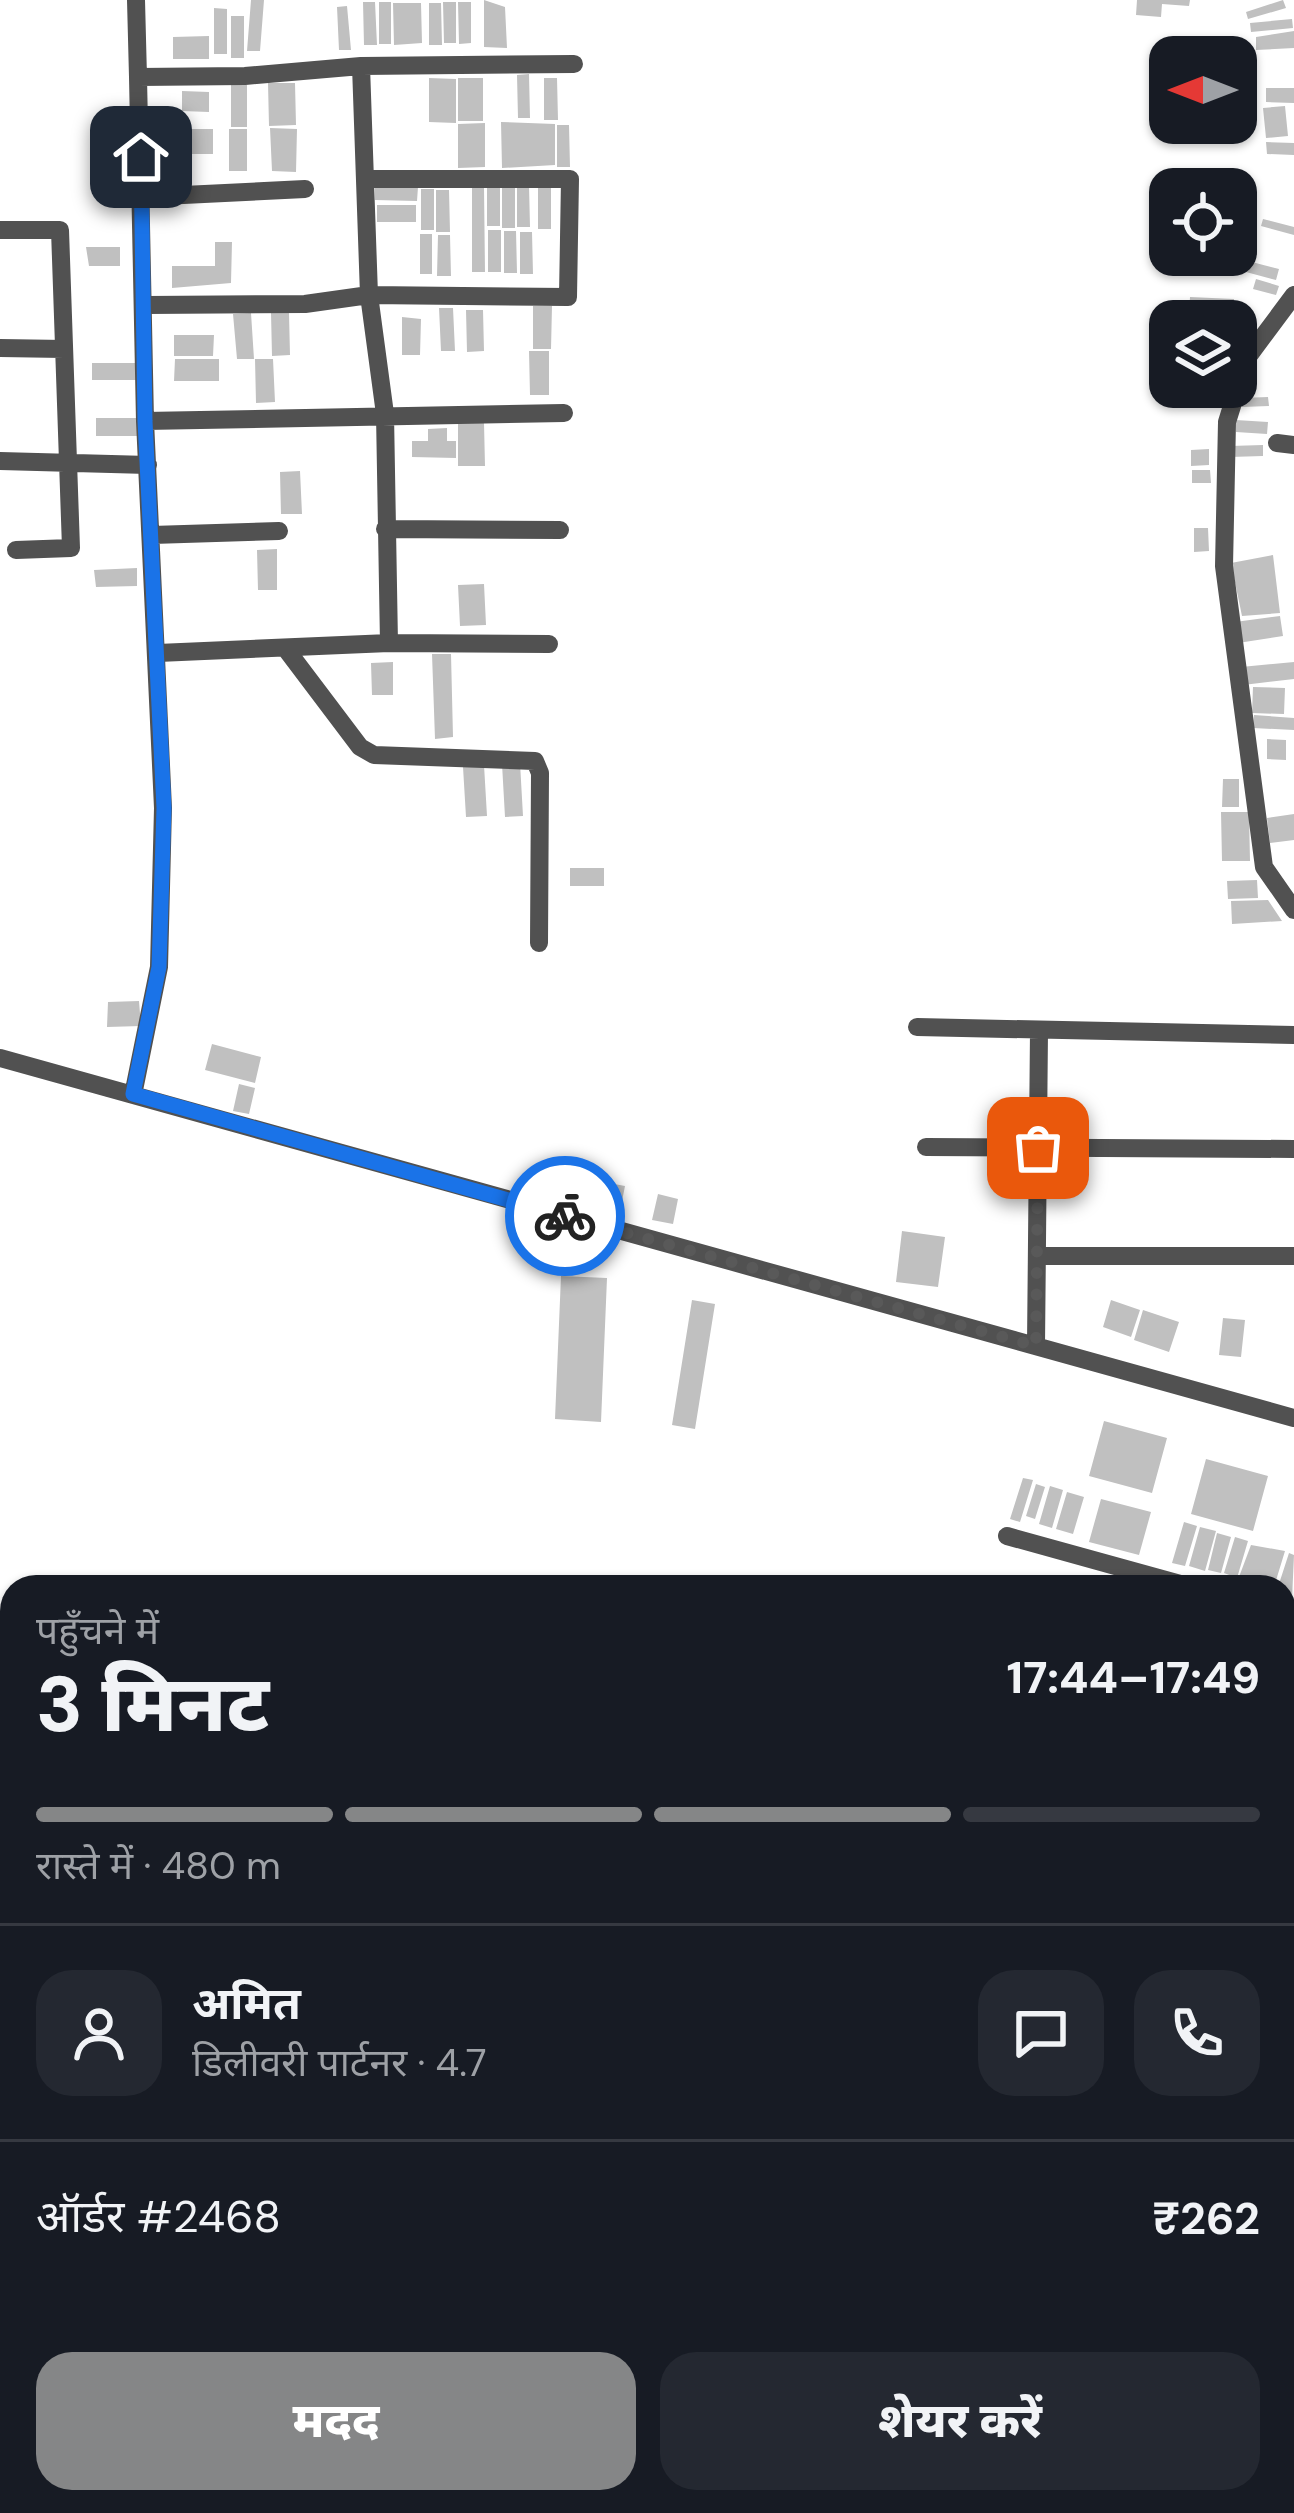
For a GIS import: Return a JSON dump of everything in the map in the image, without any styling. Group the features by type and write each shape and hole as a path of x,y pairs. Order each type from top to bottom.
{"street":[{"path":"133,1094 159,967 164,808 145,421 136,0"},
{"path":"138,77 361,66 574,64"},
{"path":"361,66 369,296 385,414 388,643"},
{"path":"146,305 305,304 369,296 568,297 570,179 366,179"},
{"path":"142,197 304,189"},
{"path":"0,230 60,230 71,548 16,550"},
{"path":"1294,295 1247,358 1227,422 1224,566 1264,867 1294,910"},
{"path":"0,349 64,349"},
{"path":"145,421 564,413"},
{"path":"0,461 148,465"},
{"path":"385,529 560,530"},
{"path":"152,535 279,531"},
{"path":"158,652 388,643 549,644"},
{"path":"286,649 360,747 374,755 535,761 540,773 539,943"},
{"path":"917,1027 1294,1035"},
{"path":"1036,1346 1039,1031"},
{"path":"0,1058 1294,1418"},
{"path":"926,1147 1294,1149"},
{"path":"1037,1256 1294,1256"},
{"path":"1007,1536 1148,1575"}],"building":[{"path":"251,0 264,0 260,51 247,51"},
{"path":"484,0 505,7 507,48 484,47"},
{"path":"1137,0 1190,0 1189,6 1162,4 1161,17 1136,15"},
{"path":"1283,0 1286,8 1248,19 1246,12"},
{"path":"363,2 375,2 377,45 364,45"},
{"path":"379,2 391,2 391,44 379,44"},
{"path":"443,2 456,2 456,43 444,43"},
{"path":"458,2 471,2 471,43 459,44"},
{"path":"393,3 421,3 422,43 394,45"},
{"path":"429,3 441,3 442,45 429,45"},
{"path":"347,6 351,50 339,50 337,7"},
{"path":"214,8 227,9 227,54 214,54"},
{"path":"231,16 244,16 244,58 231,58"},
{"path":"1292,19 1293,28 1251,32 1250,23"},
{"path":"1294,31 1294,48 1257,50 1257,37"},
{"path":"209,36 209,59 173,59 173,37"},
{"path":"529,74 530,118 518,118 517,75"},
{"path":"429,78 456,79 456,123 429,122"},
{"path":"458,78 483,78 483,121 458,121"},
{"path":"544,78 557,78 558,120 544,120"},
{"path":"268,83 295,83 296,125 269,126"},
{"path":"231,84 247,85 247,127 231,127"},
{"path":"1266,88 1294,88 1294,103 1266,102"},
{"path":"182,91 209,92 209,112 182,111"},
{"path":"1285,106 1288,136 1266,138 1263,108"},
{"path":"501,122 555,124 555,165 502,168"},
{"path":"485,123 485,167 458,168 458,124"},
{"path":"557,125 569,125 570,167 557,167"},
{"path":"270,128 297,129 296,172 272,171"},
{"path":"174,129 213,129 213,154 173,154"},
{"path":"229,129 247,129 247,171 229,171"},
{"path":"1266,142 1294,143 1294,155 1267,154"},
{"path":"487,185 500,185 500,226 487,226"},
{"path":"517,185 529,185 530,227 517,227"},
{"path":"502,186 515,186 515,228 502,228"},
{"path":"375,187 418,187 417,201 375,200"},
{"path":"472,187 484,187 485,272 472,272"},
{"path":"538,187 551,187 551,229 538,229"},
{"path":"421,189 434,189 434,230 421,230"},
{"path":"436,190 449,190 450,232 436,232"},
{"path":"377,205 416,205 416,222 377,222"},
{"path":"1263,219 1294,227 1294,235 1261,226"},
{"path":"488,230 501,230 501,272 488,272"},
{"path":"504,231 516,231 517,273 504,273"},
{"path":"520,232 532,232 533,274 520,274"},
{"path":"420,234 432,234 432,274 420,274"},
{"path":"438,235 450,235 451,276 437,276"},
{"path":"215,242 232,242 231,283 172,288 172,266 215,266"},
{"path":"86,247 120,247 120,266 89,266"},
{"path":"1257,263 1279,269 1276,280 1257,275"},
{"path":"1256,279 1279,286 1276,295 1253,289"},
{"path":"533,306 552,306 551,349 533,349"},
{"path":"439,308 453,308 455,351 441,351"},
{"path":"466,310 483,310 484,351 467,352"},
{"path":"251,313 254,359 237,359 233,314"},
{"path":"271,313 289,313 290,355 272,356"},
{"path":"402,317 421,319 420,355 402,355"},
{"path":"174,335 214,335 213,356 174,356"},
{"path":"529,351 549,351 549,395 530,395"},
{"path":"175,359 219,359 219,381 174,381"},
{"path":"255,359 273,359 275,402 256,403"},
{"path":"92,363 139,363 139,380 92,380"},
{"path":"1257,397 1268,397 1269,406 1257,406"},
{"path":"96,418 141,418 141,436 96,436"},
{"path":"1236,420 1268,422 1267,434 1236,432"},
{"path":"458,423 484,423 485,466 458,466"},
{"path":"447,428 447,441 456,441 456,458 412,457 412,441 428,441 428,429"},
{"path":"1263,445 1263,456 1230,457 1230,446"},
{"path":"1209,449 1209,465 1191,466 1191,450"},
{"path":"1192,470 1210,470 1211,483 1192,483"},
{"path":"300,471 302,514 281,514 280,472"},
{"path":"1194,528 1208,528 1209,551 1194,552"},
{"path":"277,549 277,590 258,590 257,550"},
{"path":"1273,555 1280,613 1242,616 1231,563"},
{"path":"137,568 137,586 96,587 94,570"},
{"path":"484,584 486,625 460,626 458,585"},
{"path":"1280,616 1283,636 1238,643 1235,622"},
{"path":"432,654 451,654 453,737 435,739"},
{"path":"393,662 393,695 372,695 371,663"},
{"path":"1294,662 1294,679 1243,685 1241,667"},
{"path":"1253,687 1285,688 1284,714 1252,713"},
{"path":"1254,715 1294,718 1294,730 1253,728"},
{"path":"1267,739 1286,740 1286,760 1267,759"},
{"path":"520,763 523,816 505,817 502,764"},
{"path":"484,765 487,816 466,817 463,767"},
{"path":"1223,779 1239,779 1239,807 1222,807"},
{"path":"1221,812 1249,812 1250,861 1222,861"},
{"path":"1294,814 1294,840 1270,843 1267,818"},
{"path":"570,868 604,868 604,886 570,886"},
{"path":"1257,880 1258,898 1228,899 1227,881"},
{"path":"1268,900 1282,921 1232,924 1231,901"},
{"path":"139,1001 141,1026 107,1027 108,1002"},
{"path":"212,1044 261,1057 255,1083 205,1070"},
{"path":"239,1084 255,1088 249,1114 233,1111"},
{"path":"593,1180 625,1186 622,1201 590,1196"},
{"path":"658,1194 678,1199 673,1224 652,1220"},
{"path":"902,1231 945,1237 938,1287 896,1282"},
{"path":"561,1276 607,1278 601,1422 555,1419"},
{"path":"692,1300 715,1304 695,1429 672,1425"},
{"path":"1111,1300 1140,1310 1131,1337 1103,1327"},
{"path":"1143,1310 1179,1322 1169,1352 1134,1340"},
{"path":"1223,1318 1245,1320 1241,1357 1219,1355"},
{"path":"1104,1421 1167,1438 1152,1493 1089,1476"},
{"path":"1206,1459 1268,1476 1253,1531 1191,1514"},
{"path":"1023,1478 1033,1480 1020,1522 1010,1519"},
{"path":"1036,1484 1045,1487 1035,1519 1026,1516"},
{"path":"1050,1486 1063,1490 1052,1528 1039,1524"},
{"path":"1067,1492 1084,1497 1073,1534 1056,1529"},
{"path":"1101,1499 1151,1512 1139,1555 1089,1542"},
{"path":"1184,1522 1197,1526 1185,1566 1172,1563"},
{"path":"1200,1527 1216,1531 1205,1571 1189,1566"},
{"path":"1217,1533 1231,1537 1221,1573 1208,1570"},
{"path":"1235,1537 1248,1541 1238,1575 1224,1573"},
{"path":"1251,1545 1285,1551 1278,1575 1240,1575"},
{"path":"1289,1553 1294,1555 1293,1575 1282,1575"}],"way so far":[{"path":"565,1216 1036,1346 1038,1148"}],"route":[{"path":"141,157 145,421 164,808 159,967 133,1094 565,1216"}]}
